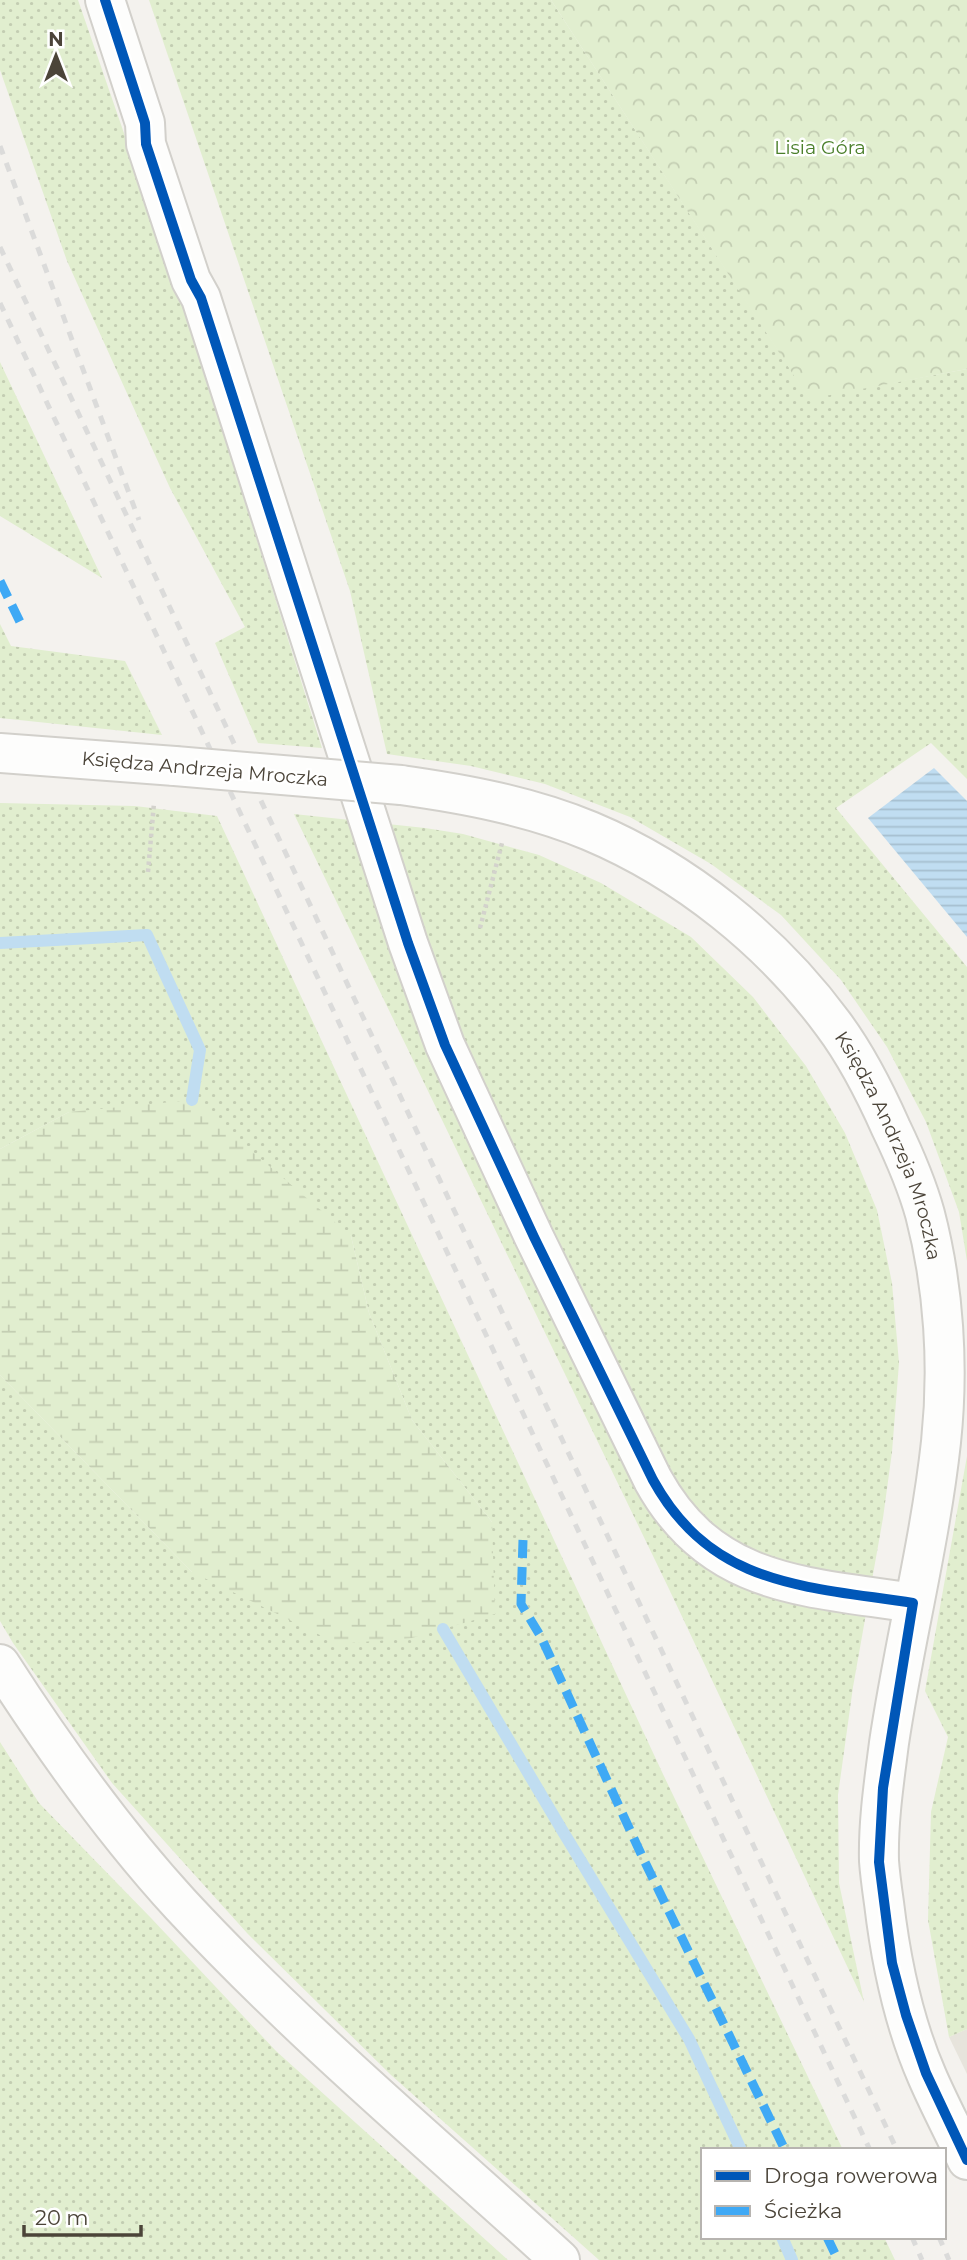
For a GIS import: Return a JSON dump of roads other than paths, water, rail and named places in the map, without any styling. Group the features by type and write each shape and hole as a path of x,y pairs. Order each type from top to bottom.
{"street":[{"path":"105,0 145,123 146,144 191,280 205,311 425,990 474,1110 653,1480 666,1504 697,1537 729,1561 758,1574 802,1585 913,1603"},
{"name":"Księdza Andrzeja Mroczka","path":"0,754 165,779 401,785 466,794 534,812 590,831 662,868 741,926 784,966 834,1025 871,1085 903,1153 925,1213 940,1291 944,1372 941,1440 883,1788 879,1862 892,1963 906,2015 926,2073 967,2160"},
{"path":"0,1664 86,1789 180,1903 273,1997 560,2260"}],"water":[{"path":"934,768 967,801 967,937 868,818"}],"waterway":[{"path":"0,943 147,935 200,1050 192,1100"},
{"path":"443,1629 689,2039 740,2148"},
{"path":"783,2239 792,2260"}],"railway":[{"path":"0,146 139,520"},
{"path":"0,247 896,2148"},
{"path":"0,303 869,2148"},
{"path":"913,2239 922,2260"},
{"path":"940,2239 949,2260"}],"park label":[{"name":"Lisia Góra","path":"820,147"}]}
